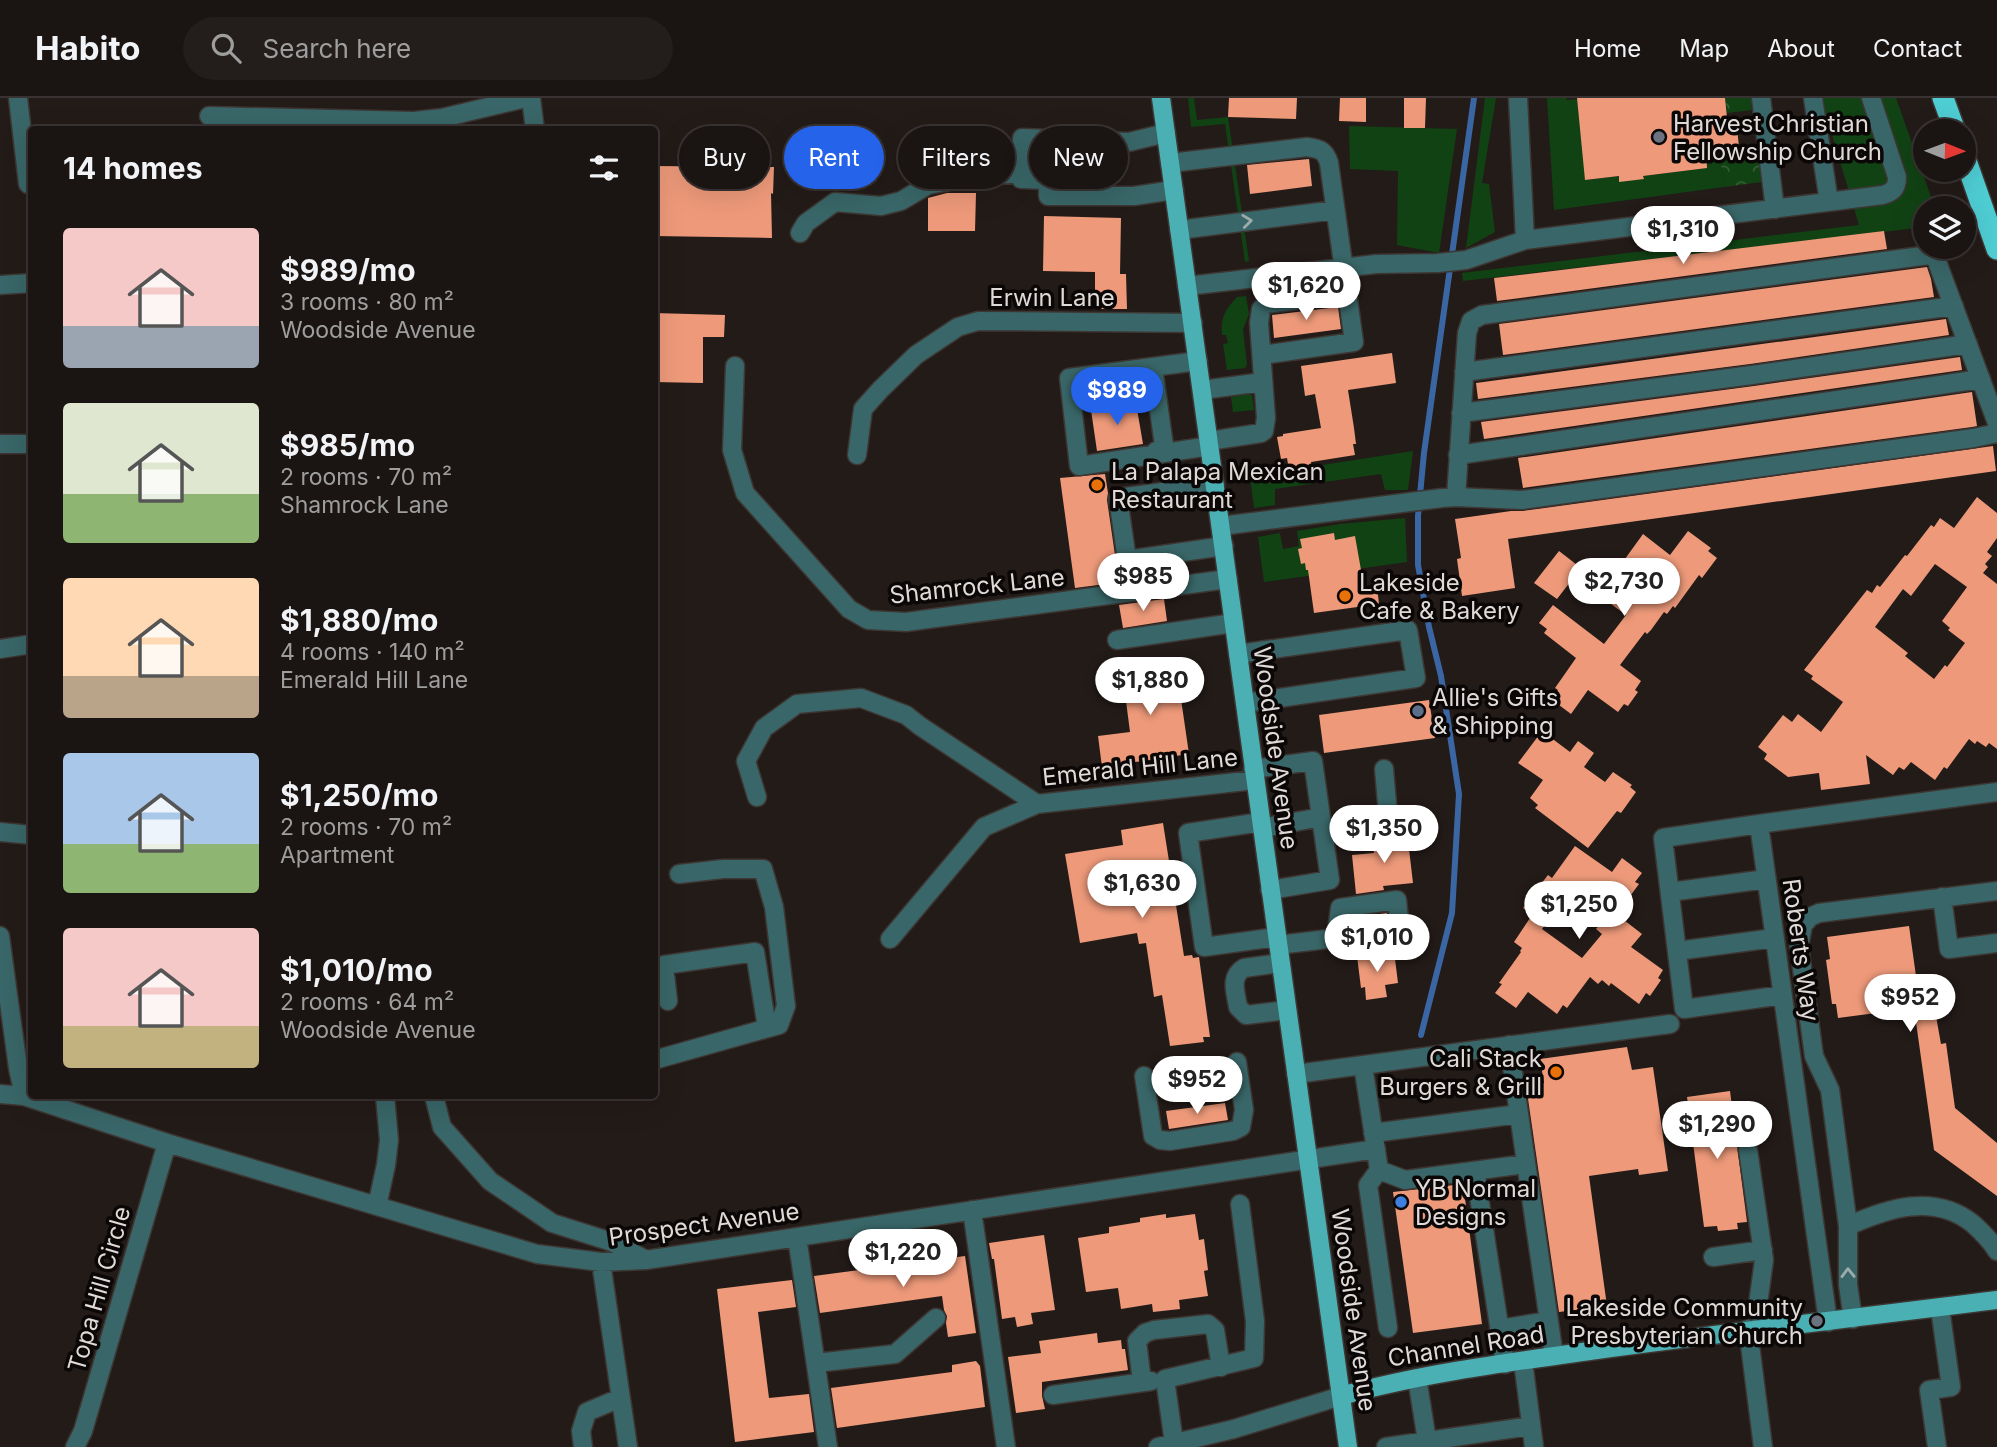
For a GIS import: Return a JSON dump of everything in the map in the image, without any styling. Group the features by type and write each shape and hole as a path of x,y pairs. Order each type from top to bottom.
{"highway":[{"path":"1943,98 1951,119"},
{"path":"1973,182 1997,249"}],"main road":[{"name":"Woodside Avenue","path":"1161,98 1348,1447"},
{"name":"Channel Road","path":"1341,1396 1417,1378 1554,1356 1997,1300"}],"street":[{"path":"18,98 28,184"},
{"path":"209,117 414,121 442,118 528,98 534,126"},
{"path":"1518,98 1525,240"},
{"path":"1761,98 1775,209"},
{"path":"1813,98 1829,202"},
{"path":"1187,286 1376,264 1466,260 1525,240 1883,195 1896,187 1896,173 1871,98"},
{"path":"1166,134 1129,142 1022,138 1021,179 1048,180 1048,196 1134,196 1174,190"},
{"path":"1170,163 1307,147 1322,149 1326,155 1354,342 1262,355"},
{"path":"800,233 806,223 835,202 881,206 901,201 928,185 1021,173"},
{"path":"1179,230 1335,210"},
{"path":"1449,498 1458,455 1467,333 1471,321 1482,315 1929,255 1936,259 1997,423"},
{"path":"0,285 28,283"},
{"path":"1198,361 1069,378 1079,466 1165,453 1261,433 1264,431 1266,418 1259,323 1261,309 1266,304 1347,294"},
{"path":"1464,372 1954,306"},
{"name":"Erwin Lane","path":"857,455 863,409 916,355 958,327 978,321 1193,323"},
{"path":"1461,413 1968,344"},
{"name":"Shamrock Lane","path":"736,366 732,450 745,493 849,609 868,620 906,622 1228,579"},
{"path":"1153,367 1165,453"},
{"path":"1458,455 1981,379"},
{"path":"1202,390 1263,382"},
{"path":"1221,526 1449,498 1522,500 1975,439 1997,433"},
{"path":"0,444 28,444"},
{"path":"1215,485 1118,498 1127,560 1224,546"},
{"path":"1117,640 1234,623"},
{"path":"1238,654 1408,630 1416,678 1245,703"},
{"path":"0,649 28,645"},
{"name":"Emerald Hill Lane","path":"757,797 746,761 764,728 797,704 861,698 906,715 1037,804 1254,774 1314,761 1323,826"},
{"path":"1336,938 1278,948 1204,947 1188,833 1261,825 1389,826 1384,769"},
{"path":"1782,995 1684,1009 1662,838 1997,792"},
{"path":"890,939 984,827 1037,804"},
{"name":"Roberts Way","path":"1759,824 1828,1322"},
{"path":"1270,890 1331,880 1323,826"},
{"path":"0,832 28,835"},
{"path":"658,1059 779,1025 786,1006 774,907 763,869 723,869 679,874"},
{"path":"1670,892 1766,879"},
{"path":"1853,1319 1848,1285 1848,1226 1830,1090 1814,1056 1799,947 1803,925 1810,917 1819,913 1997,891"},
{"path":"1942,897 1949,948 1997,943"},
{"path":"0,936 24,1096"},
{"path":"1677,951 1774,938"},
{"path":"1278,948 1238,972 1234,983 1238,1007 1246,1014 1287,1010"},
{"path":"668,1001 664,965 755,952 767,1028"},
{"path":"1296,1074 1670,1024"},
{"path":"1509,1045 1554,1356"},
{"path":"1144,1076 1153,1136 1164,1141 1182,1139 1241,1127 1244,1110 1237,1062"},
{"path":"1363,1065 1379,1170 1368,1185 1388,1328"},
{"name":"Prospect Avenue","path":"0,1094 28,1097"},
{"name":"Prospect Avenue","path":"33,1099 167,1143 537,1254 601,1262 646,1260 1308,1159 1375,1141 1519,1114"},
{"path":"377,1206 389,1140 385,1099"},
{"path":"435,1099 442,1128 489,1181 552,1223 612,1242 646,1260"},
{"name":"Topa Hill Circle","path":"75,1447 83,1431 167,1143"},
{"path":"1748,1150 1764,1260 1755,1329 1763,1447"},
{"path":"1379,1170 1405,1180 1526,1164"},
{"path":"1475,1171 1499,1329 1514,1363 1534,1447"},
{"path":"1053,1395 1165,1379 1254,1358 1255,1321 1240,1203"},
{"path":"1848,1226 1899,1208 1933,1206 1962,1215 1978,1228 1997,1251"},
{"path":"972,1210 1006,1447"},
{"path":"797,1237 828,1447"},
{"path":"1713,1257 1763,1250"},
{"path":"601,1262 628,1447"},
{"path":"1937,1447 1929,1391 1951,1387 1940,1308"},
{"path":"816,1363 895,1354 936,1318"},
{"path":"1499,1329 1548,1321"},
{"path":"1142,1382 1137,1341 1154,1329 1208,1324 1215,1330 1221,1367"},
{"path":"1417,1378 1428,1444"},
{"path":"1165,1379 1166,1445"},
{"name":"Channel Road","path":"1166,1445 1205,1442 1234,1429 1341,1396"},
{"path":"583,1447 581,1431 587,1412 620,1398"},
{"path":"1386,1447 1428,1444 1531,1426"}],"green space":[{"path":"1188,98 1194,98 1197,120 1228,117 1249,261 1245,262 1225,124 1191,127"},
{"path":"1485,98 1496,98 1482,183 1489,184 1495,232 1466,248"},
{"path":"1547,98 1577,99 1586,180 1619,176 1619,181 1644,178 1643,176 1706,168 1707,165 1721,163 1724,187 1554,210"},
{"path":"1725,98 1751,98 1752,110 1727,113"},
{"path":"1821,98 1896,98 1913,146 1913,182 1926,182 1931,196 1913,196 1913,228 1463,281 1462,273 1859,225"},
{"path":"1349,126 1457,129 1439,253 1397,245 1398,171 1350,169"},
{"path":"1731,149 1733,160 1759,157 1762,182 1724,187 1721,164 1707,165 1705,151"},
{"path":"1246,296 1249,314 1243,329 1247,365 1245,368 1227,370 1223,344 1228,343 1226,335 1222,335 1223,318 1237,297"},
{"path":"1252,395 1254,410 1233,412 1231,397"},
{"path":"1413,451 1408,490 1385,490 1381,474 1275,489 1275,505 1254,508 1250,476"},
{"path":"1405,518 1407,562 1264,582 1258,537 1280,533 1283,549 1299,546 1297,531"}],"building":[{"path":"1229,98 1297,98 1296,119 1228,117"},
{"path":"1340,98 1366,98 1366,122 1339,121"},
{"path":"1404,98 1426,98 1425,128 1404,128"},
{"name":"Harvest Christian Fellowship Church","path":"1577,98 1725,98 1728,127 1737,126 1739,148 1706,151 1707,168 1643,176 1644,179 1619,182 1619,176 1585,180"},
{"path":"1309,159 1312,186 1250,194 1247,165"},
{"path":"658,166 679,166 679,189 770,189 770,167 774,167 773,194 771,193 772,238 658,236"},
{"path":"947,193 976,193 975,231 928,231 928,198"},
{"path":"1044,216 1121,218 1120,274 1126,274 1127,309 1095,309 1095,272 1043,271"},
{"path":"1884,231 1887,249 1497,301 1494,278"},
{"path":"1927,267 1934,297 1503,355 1499,324"},
{"path":"1338,307 1341,329 1274,338 1272,315"},
{"path":"658,313 725,315 724,337 703,337 703,383 658,382"},
{"path":"1946,319 1949,335 1478,399 1476,383"},
{"path":"1392,353 1396,383 1348,390 1356,444 1353,444 1355,455 1311,462 1312,467 1289,470 1287,458 1281,459 1277,437 1321,428 1315,394 1305,396 1301,366"},
{"path":"1960,357 1962,370 1484,439 1481,422 1754,386"},
{"path":"1972,392 1977,426 1523,488 1518,458"},
{"path":"1136,403 1143,444 1097,451 1091,410"},
{"path":"1993,446 1996,471 1508,539 1515,588 1462,596 1457,559 1461,558 1455,519"},
{"path":"1105,474 1121,582 1075,588 1060,478"},
{"path":"1977,497 1997,513 1997,538 1987,552 1992,556 1985,564 1988,567 1983,573 1997,584 1997,749 1989,743 1986,747 1969,739 1947,769 1944,767 1935,780 1911,762 1904,770 1899,767 1893,775 1866,755 1870,784 1821,790 1819,773 1788,777 1764,759 1767,754 1758,747 1783,715 1792,722 1798,714 1821,732 1843,702 1811,679 1813,676 1804,670 1867,590 1872,593 1877,585 1880,587 1931,525 1934,527 1940,518 1954,528","holes":["1935,564 1967,587 1942,621 1950,628 1948,630 1965,643 1934,679 1905,656 1908,653 1875,627 1903,589 1911,596"]},
{"path":"1688,531 1711,548 1708,551 1717,558 1702,578 1699,575 1675,608 1673,606 1667,614 1664,612 1651,630 1647,634 1645,632 1620,665 1641,681 1635,690 1638,692 1628,706 1624,704 1618,712 1588,690 1571,714 1551,699 1558,690 1555,688 1576,658 1544,633 1547,629 1539,623 1553,605 1604,644 1626,615 1581,582 1598,559 1617,570 1643,534 1670,555"},
{"path":"1334,533 1335,540 1355,536 1364,587 1377,586 1379,604 1314,613 1308,570 1305,563 1301,564 1298,549 1302,548 1300,539"},
{"path":"1559,551 1581,568 1557,599 1534,583"},
{"path":"1164,599 1167,621 1123,628 1119,605"},
{"path":"1181,662 1185,698 1181,699 1189,754 1102,767 1098,736 1130,732 1122,670"},
{"path":"1429,700 1435,738 1324,753 1319,715"},
{"path":"1542,731 1570,752 1578,741 1594,753 1584,767 1605,782 1613,772 1632,785 1630,787 1636,792 1621,813 1617,811 1588,848 1535,808 1538,805 1530,798 1543,780 1518,763"},
{"path":"1163,823 1184,956 1199,957 1210,1037 1203,1037 1204,1042 1170,1046 1162,995 1154,997 1146,943 1139,944 1137,933 1080,943 1065,854 1123,845 1121,830"},
{"path":"1407,832 1413,883 1383,886 1384,890 1356,894 1352,855 1374,853 1372,840"},
{"path":"1575,846 1612,872 1622,858 1642,873 1635,882 1639,884 1622,907 1586,881 1575,896 1569,892 1542,929 1582,958 1602,934 1596,929 1611,910 1642,934 1631,947 1663,970 1658,978 1661,980 1650,996 1646,993 1639,1004 1611,983 1609,986 1602,980 1598,984 1590,977 1567,1008 1563,1005 1557,1014 1528,992 1516,1008 1495,993 1521,952 1522,948 1514,942 1532,915 1523,908 1539,883 1548,875 1552,878"},
{"path":"1387,913 1389,929 1348,933 1350,918"},
{"path":"1909,926 1916,976 1937,974 1941,1004 1934,1005 1941,1044 1946,1043 1955,1108 1997,1143 1997,1196 1934,1150 1914,1008 1838,1018 1836,1004 1832,1004 1826,960 1830,959 1827,937"},
{"path":"1394,951 1398,983 1385,985 1387,997 1366,1000 1365,987 1361,988 1357,956"},
{"path":"1627,1047 1632,1070 1653,1067 1668,1171 1639,1175 1638,1169 1589,1176 1607,1306 1559,1312 1526,1085 1544,1083 1540,1059"},
{"path":"1730,1091 1747,1222 1737,1223 1738,1229 1718,1231 1717,1226 1704,1227 1687,1097"},
{"path":"1225,1103 1228,1120 1169,1129 1166,1111"},
{"path":"1463,1184 1482,1324 1413,1333 1393,1192"},
{"path":"1166,1214 1166,1218 1195,1214 1199,1240 1204,1239 1208,1270 1204,1271 1208,1296 1179,1300 1180,1309 1153,1312 1152,1304 1121,1309 1118,1288 1086,1292 1078,1238 1109,1233 1109,1227"},
{"path":"1044,1235 1055,1310 1031,1313 1033,1324 1017,1327 1015,1317 1002,1319 994,1259 989,1243"},
{"path":"965,1256 976,1333 948,1337 942,1296 820,1313 814,1276"},
{"path":"792,1280 796,1307 758,1312 769,1398 809,1394 814,1432 735,1442 717,1289"},
{"path":"1097,1333 1098,1343 1121,1340 1128,1370 1042,1382 1045,1409 1016,1413 1008,1357 1041,1353 1039,1341"},
{"path":"976,1361 980,1366 985,1407 837,1428 831,1388 952,1372 952,1365"}],"waterway":[{"path":"1421,1035 1452,913 1459,794 1441,676 1418,565 1418,516 1424,453 1474,98"}],"place":[{"name":"Harvest Christian Fellowship Church","path":"1659,137"},
{"name":"La Palapa Mexican Restaurant","path":"1097,485"},
{"name":"Lakeside Cafe & Bakery","path":"1345,596"},
{"name":"Allie's Gifts & Shipping","path":"1418,711"},
{"name":"Cali Stack Burgers & Grill","path":"1556,1072"},
{"name":"YB Normal Designs","path":"1401,1202"},
{"name":"Lakeside Community Presbyterian Church","path":"1817,1321"}]}
